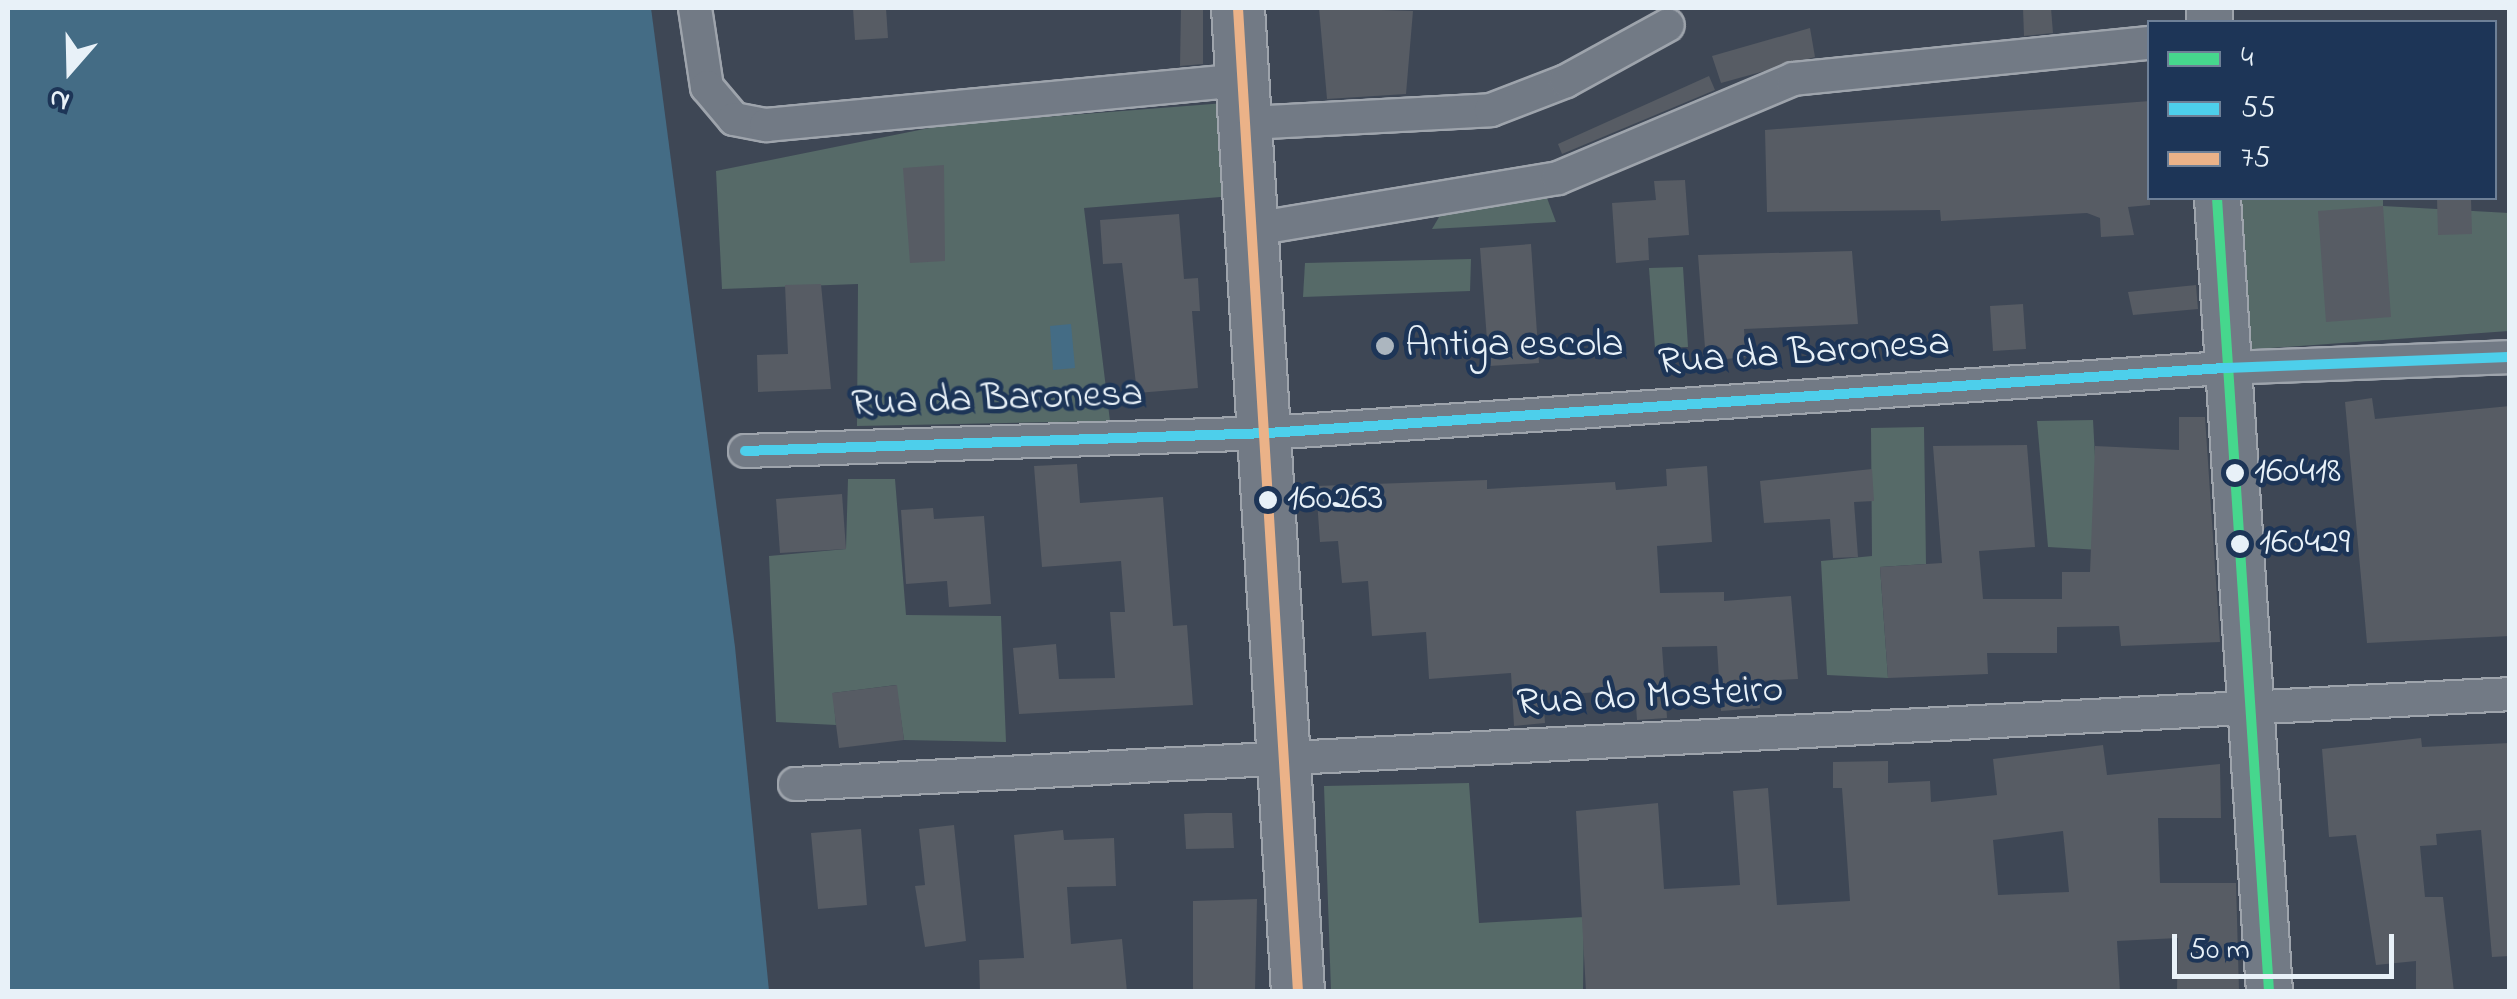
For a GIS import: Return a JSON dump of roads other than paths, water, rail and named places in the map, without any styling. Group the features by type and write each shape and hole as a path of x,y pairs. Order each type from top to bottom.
{"main road":[{"path":"1238,8 1268,433 1298,992"}],"street":[{"path":"695,8 707,87 734,119 766,125 1246,101 1492,110 1566,81 1668,25"},
{"path":"1254,229 1558,178 1793,79 2147,43"},
{"path":"2217,200 2225,368 2269,992"},
{"name":"Rua da Baronesa","path":"745,451 1268,433 2225,368 2510,357"},
{"name":"Rua do Mosteiro","path":"795,784 2510,694"}],"water":[{"path":"8,8 651,8 735,647 769,991 8,991"},
{"path":"1071,324 1075,368 1053,370 1050,326"}],"place":[{"name":"Antiga escola","path":"1385,346"},
{"name":"160418","path":"2235,473"},
{"name":"160263","path":"1268,500"},
{"name":"160429","path":"2240,544"}]}
